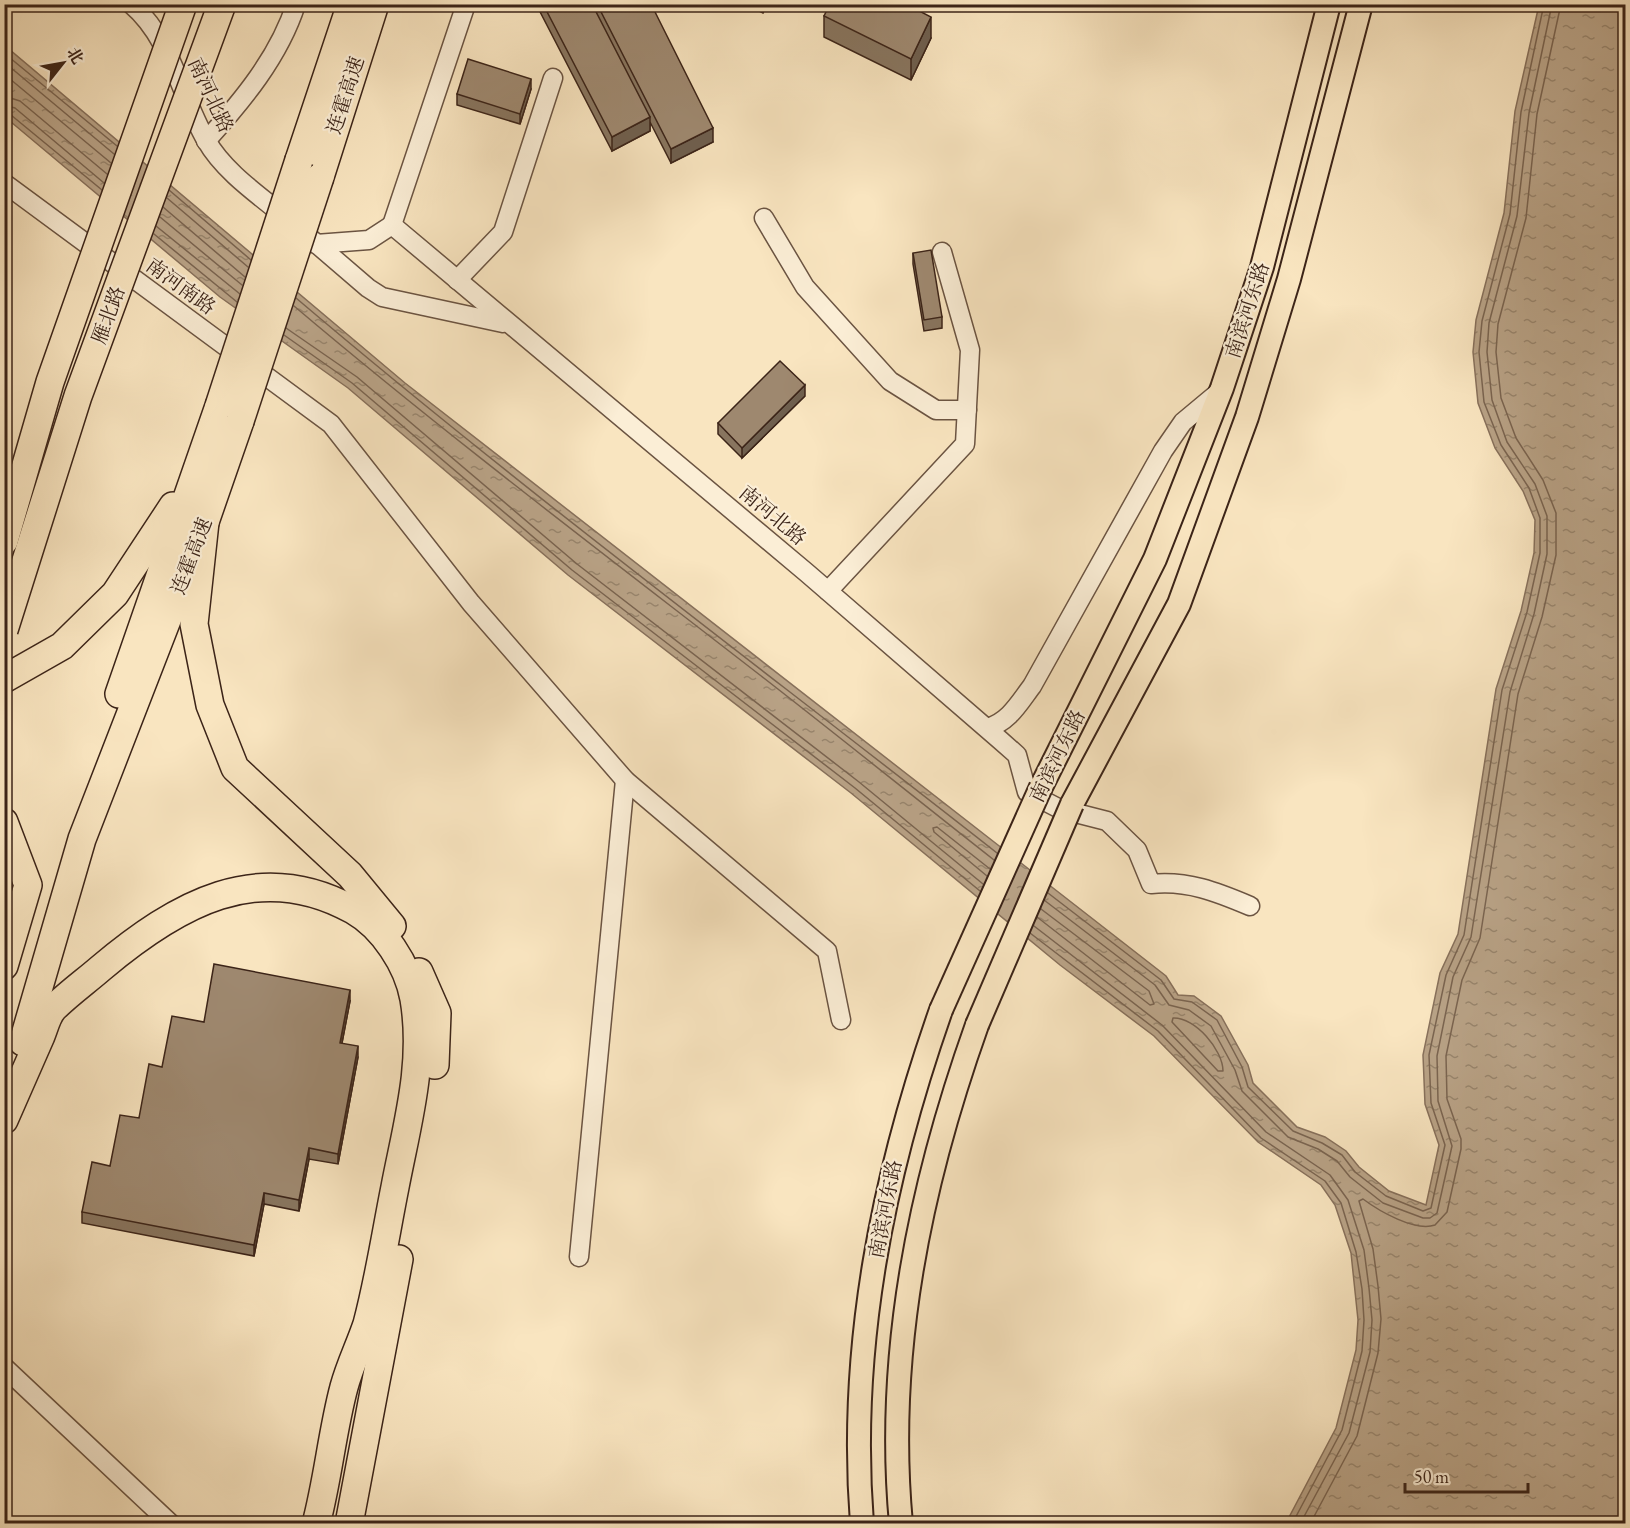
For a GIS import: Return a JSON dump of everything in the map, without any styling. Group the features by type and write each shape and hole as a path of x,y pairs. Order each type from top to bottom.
{"highway":[{"name":"雁北路","path":"4,541 50,382 183,4"},
{"name":"雁北路","path":"4,630 78,396 222,4"},
{"name":"连霍高速","path":"4,1106 82,839 205,522 230,414 299,160 351,4"},
{"name":"连霍高速","path":"4,1038 197,470 230,414 320,177 375,4"},
{"path":"4,679 62,646 116,594 197,470"},
{"path":"205,522 194,624 210,705 235,768 350,875 388,920 418,970 437,1013 437,1051 430,1101 349,1524"},
{"path":"4,822 28,885 4,966"},
{"path":"4,1120 52,1010 124,950 168,918 208,898 248,887 293,887 331,898 366,917 386,940 402,962 414,996 419,1034 417,1070 379,1267 366,1325 347,1377 337,1414 316,1524"}],"main road":[{"name":"南滨河东路","path":"862,1524 860,1465 862,1371 874,1257 903,1125 941,1010 1041,787 1155,559 1222,388 1262,267 1329,4"},
{"name":"南滨河东路","path":"901,1524 898,1414 900,1364 912,1264 943,1126 977,1025 1072,804 1179,604 1243,428 1289,279 1360,4"}],"street":[{"name":"南河北路","path":"131,4 160,36 206,141 234,173 368,288 382,297 476,315 513,327"},
{"path":"206,141 246,97 290,23 296,4"},
{"path":"316,244 369,240 392,225 465,4"},
{"path":"457,280 503,232 553,78"},
{"name":"南河南路","path":"4,183 331,424 471,603 625,780 827,951 841,1020"},
{"path":"764,218 805,287 890,381 936,410 967,410"},
{"name":"南河北路","path":"392,225 828,591 994,734 1017,755 1027,792 1060,809 1107,821 1137,849 1151,884 1173,881 1213,891 1250,906"},
{"path":"828,591 965,444 970,350 942,252"},
{"path":"994,734 1032,686 1163,451 1183,422 1222,388"},
{"path":"579,1257 625,780"},
{"path":"4,1367 171,1524"}],"water":[{"path":"1539,5 1625,5 1625,1523 1286,1523 1336,1428 1356,1350 1358,1320 1351,1253 1335,1205 1321,1185 1258,1142 1154,1036 1060,965 851,793 568,575 348,388 220,297 5,117 4,45 405,383 1166,976 1178,995 1194,996 1221,1016 1248,1065 1253,1083 1297,1127 1325,1137 1346,1151 1359,1167 1389,1191 1426,1205 1439,1145 1425,1104 1423,1055 1440,973 1458,934 1496,689 1521,611 1534,553 1535,520 1523,491 1495,448 1478,403 1473,352 1476,320 1504,213 1515,111"}],"building":[{"path":"543,4 592,4 650,117 612,137"},
{"path":"597,4 651,4 713,128 671,149"},
{"path":"830,4 906,4 931,17 911,59 824,16"},
{"path":"468,59 531,79 520,114 457,94"},
{"path":"931,250 942,317 924,320 913,253"},
{"path":"780,361 805,385 742,448 718,423"},
{"path":"214,964 350,990 340,1043 358,1046 338,1154 309,1148 299,1200 264,1193 254,1245 82,1212 92,1162 110,1166 120,1115 139,1118 149,1064 162,1067 172,1016 204,1022"}]}
